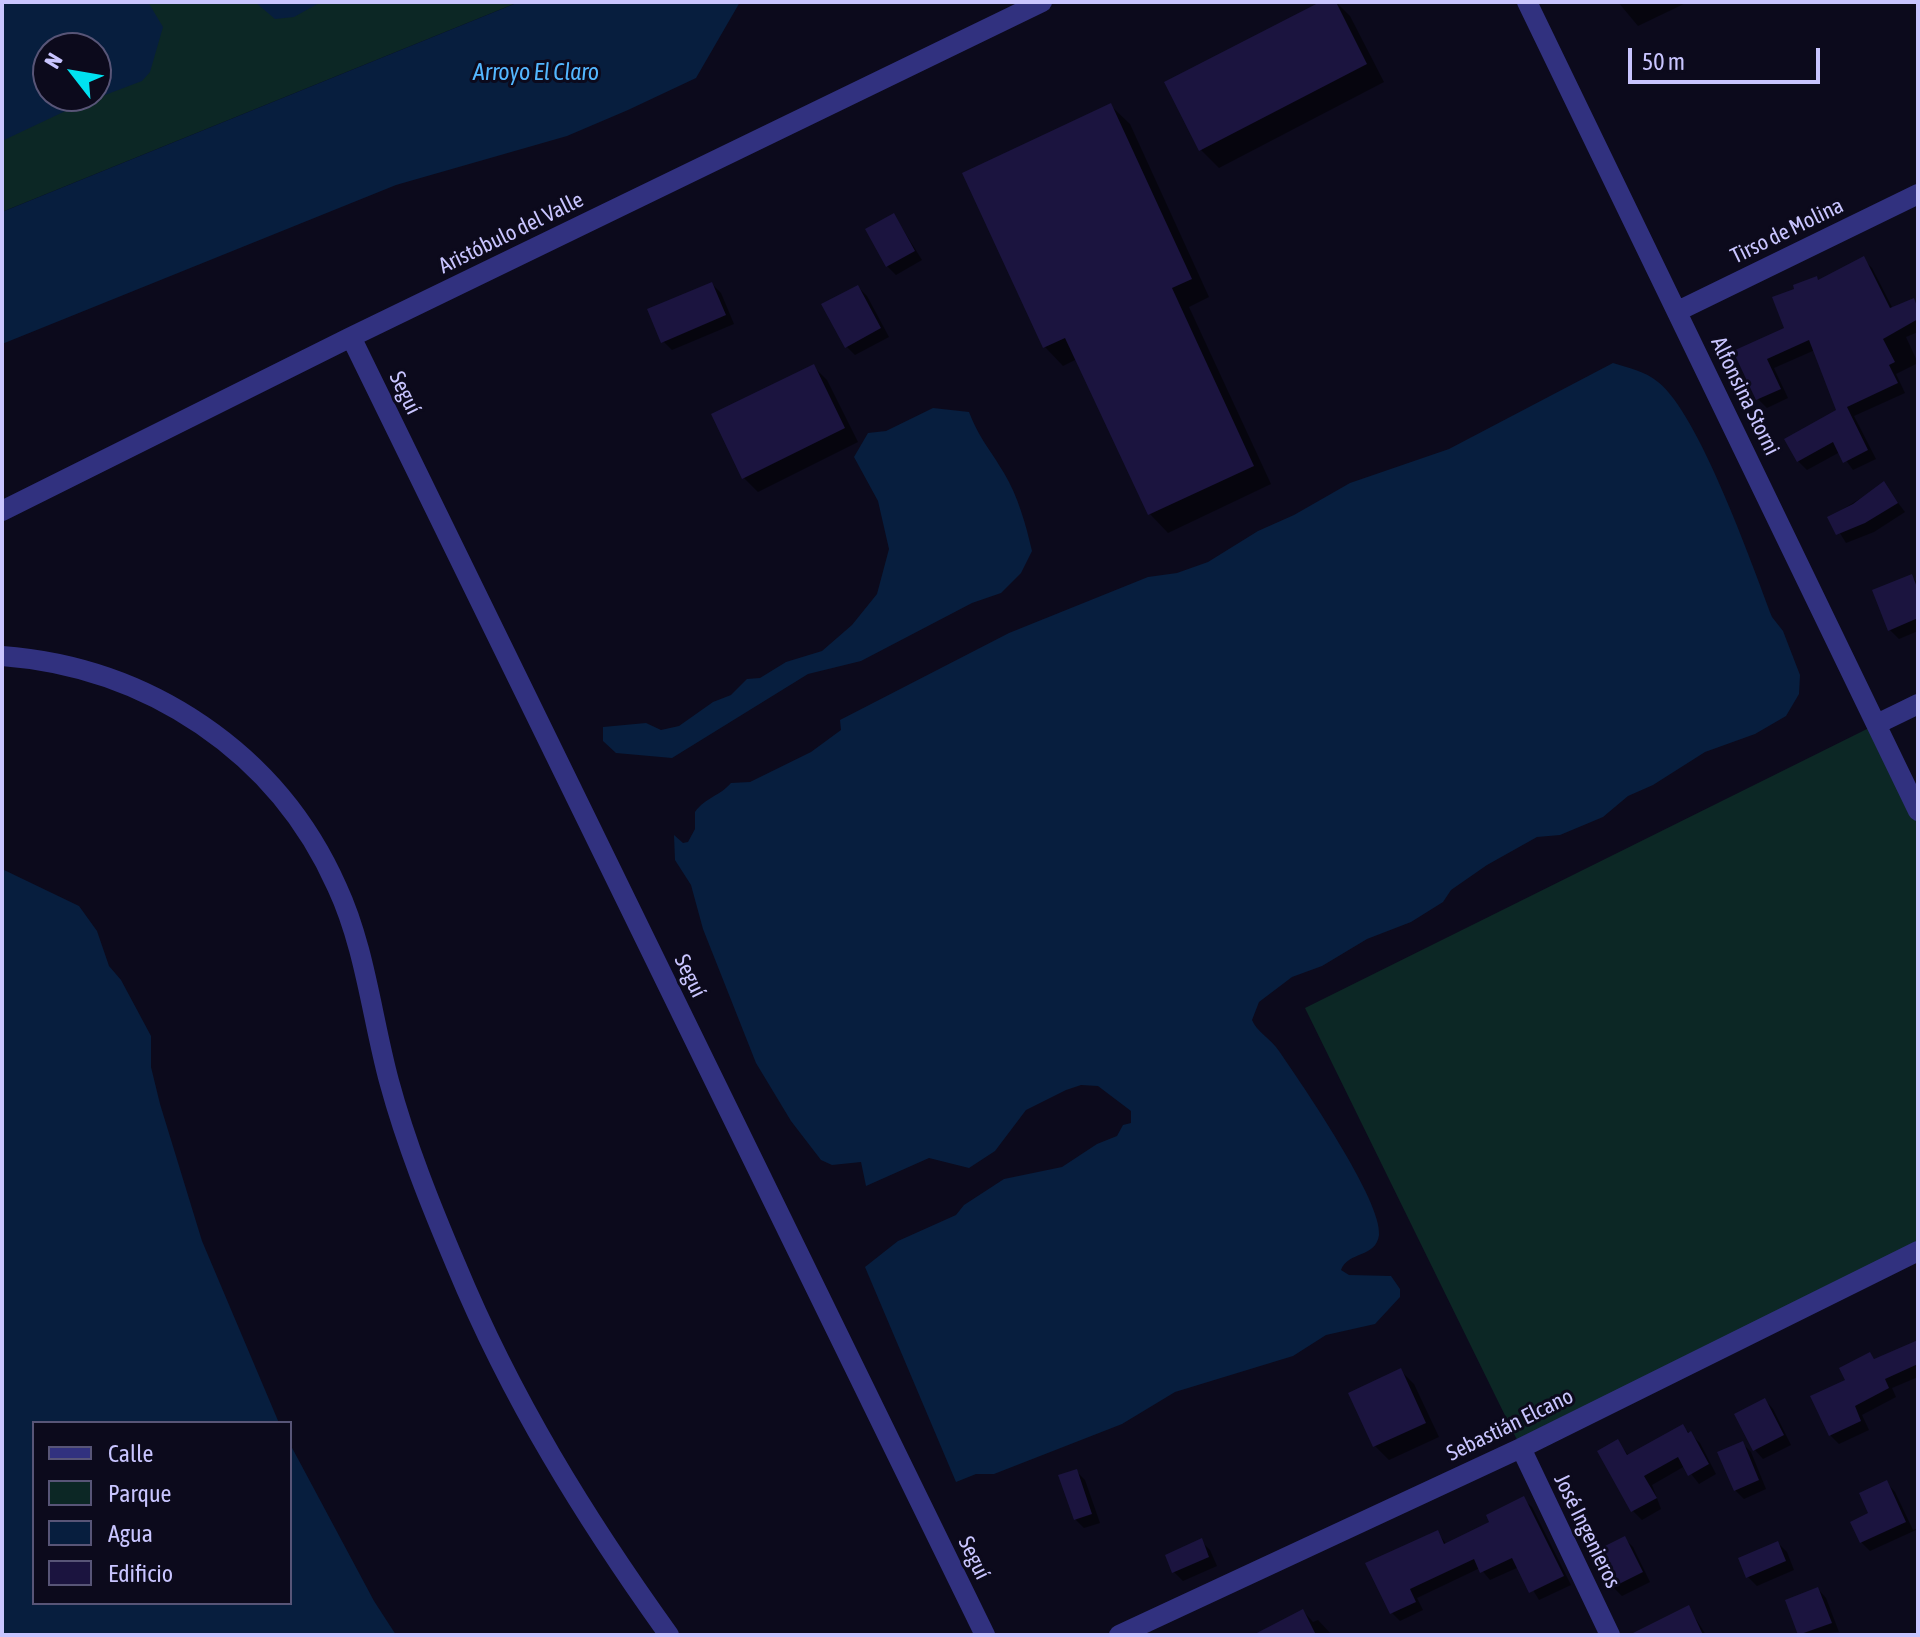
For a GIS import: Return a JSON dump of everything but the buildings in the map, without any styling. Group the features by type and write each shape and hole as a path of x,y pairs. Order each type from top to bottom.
{"street":[{"name":"Aristóbulo del Valle","path":"2,511 351,337 1042,2"},
{"name":"Alfonsina Storni","path":"1527,2 1918,811"},
{"name":"Tirso de Molina","path":"1678,311 1918,194"},
{"name":"Seguí","path":"351,337 985,1635"},
{"path":"2,656 37,659 89,671 148,692 180,710 240,754 271,783 306,830 338,888 357,945 390,1083 418,1168 502,1369 552,1459 669,1635"},
{"path":"1877,724 1918,704"},
{"name":"Sebastián Elcano","path":"1119,1635 1521,1448 1918,1251"},
{"name":"José Ingenieros","path":"1521,1448 1610,1635"}],"green space":[{"path":"2,2 519,2 2,212"},
{"path":"1877,724 1918,811 1918,1251 1521,1448 1305,1008"}],"water":[{"path":"2,2 148,2 163,27 150,72 142,81 112,92 112,32 32,32 32,112 63,112 2,141"},
{"path":"255,2 321,2 294,17 275,19"},
{"name":"Arroyo El Claro","path":"519,2 740,2 696,78 628,110 567,136 396,185 2,344 2,212"},
{"path":"1613,363 1642,372 1658,382 1674,399 1690,425 1723,492 1772,617 1783,631 1800,675 1799,694 1786,716 1755,734 1705,752 1653,785 1628,796 1603,817 1560,835 1537,837 1487,865 1451,890 1443,902 1411,922 1367,939 1322,966 1292,977 1259,1002 1252,1020 1254,1024 1279,1051 1321,1115 1355,1171 1377,1219 1379,1235 1373,1248 1349,1260 1341,1270 1349,1275 1391,1276 1400,1289 1400,1297 1375,1324 1326,1335 1293,1356 1175,1392 1122,1424 994,1474 976,1474 956,1482 865,1267 898,1241 956,1215 964,1205 1004,1179 1062,1167 1097,1144 1117,1136 1123,1125 1131,1123 1131,1111 1098,1086 1081,1085 1026,1110 995,1151 969,1168 929,1158 866,1186 861,1162 832,1165 821,1160 791,1121 756,1063 703,929 691,885 675,860 674,835 683,843 688,842 695,829 695,812 731,783 750,782 811,752 841,730 840,720 1009,633 1148,577 1177,573 1208,562 1258,531 1294,515 1350,483 1449,449"},
{"path":"933,408 969,412 1009,482 1032,551 1021,573 1001,593 972,603 861,661 808,674 672,758 616,753 603,741 603,727 646,723 661,730 679,726 713,702 731,695 747,679 760,678 786,662 822,651 852,625 877,594 889,549 878,501 854,457 868,433 886,431"},
{"path":"2,869 79,906 97,931 109,966 121,980 151,1036 151,1067 160,1104 202,1241 278,1421 32,1421 32,1605 292,1605 292,1448 374,1601 396,1635 2,1635"}]}
